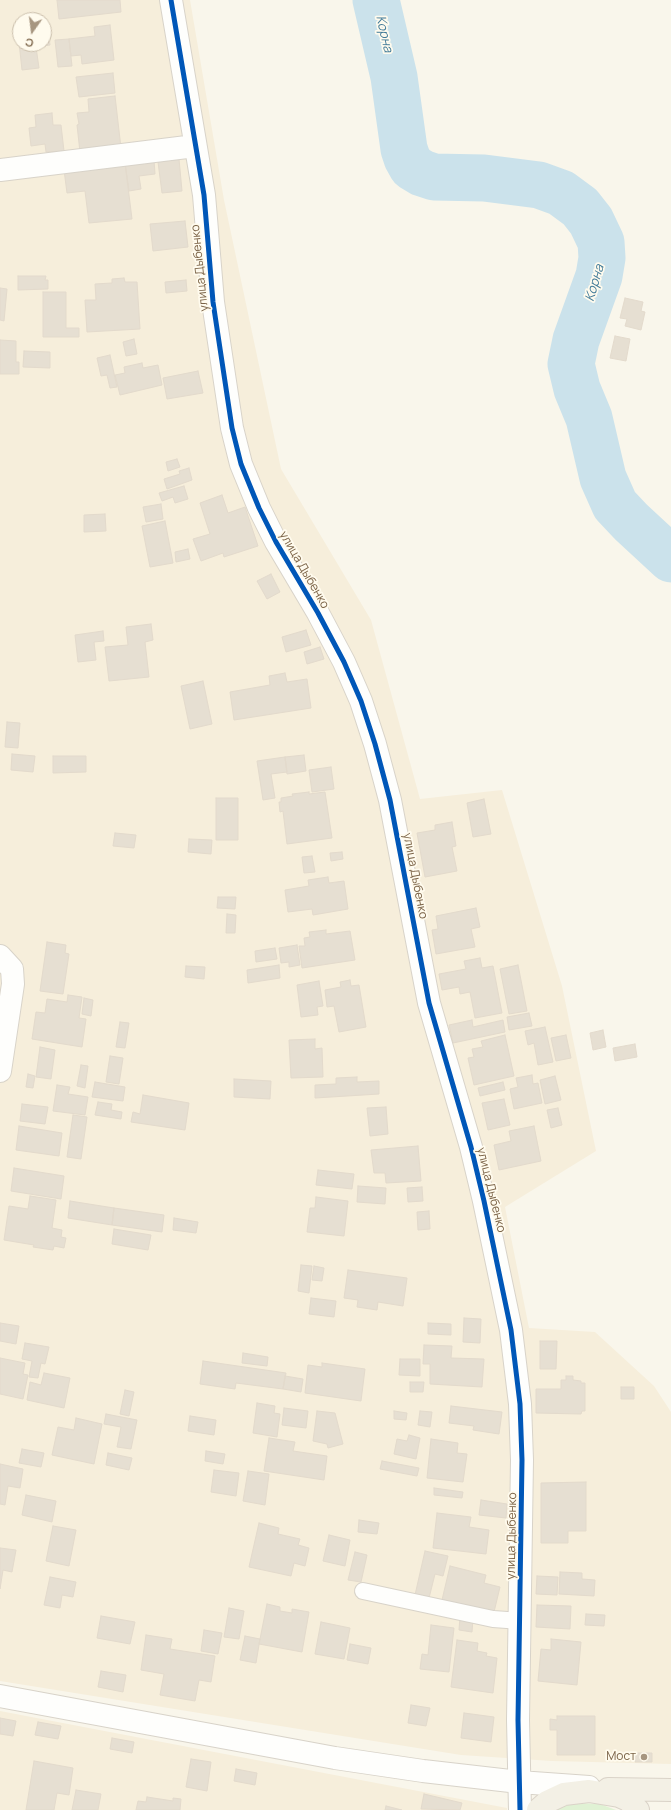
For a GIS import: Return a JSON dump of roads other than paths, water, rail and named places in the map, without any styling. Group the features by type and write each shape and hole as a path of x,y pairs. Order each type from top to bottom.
{"main road":[{"path":"538,1810 547,1802 564,1794 589,1790 671,1790"},
{"path":"589,1790 619,1796 628,1800 638,1810"}],"street":[{"name":"улица Дыбенко","path":"171,0 204,195 213,302 225,389 232,428 241,464 259,508 276,542 318,613 344,662 363,708 390,800 429,1003 471,1148 484,1201 511,1330 520,1404 522,1460 521,1621 518,1720 520,1810"},
{"path":"0,170 195,146"},
{"path":"0,956 12,969 13,984 0,1072"},
{"path":"0,1696 335,1758 423,1771 520,1782 620,1789"},
{"path":"554,1784 589,1790"}],"lane":[{"path":"363,1591 493,1619 521,1621"}],"waterway":[{"name":"Корна","path":"376,0 394,77 404,149 412,167 422,173 434,177 484,178 539,185 561,193 580,207 591,221 601,242 602,258 599,276 576,340 571,364 577,389 589,418 603,478 615,505 671,559"}],"place":[{"name":"Мост","path":"644,1757"}]}
